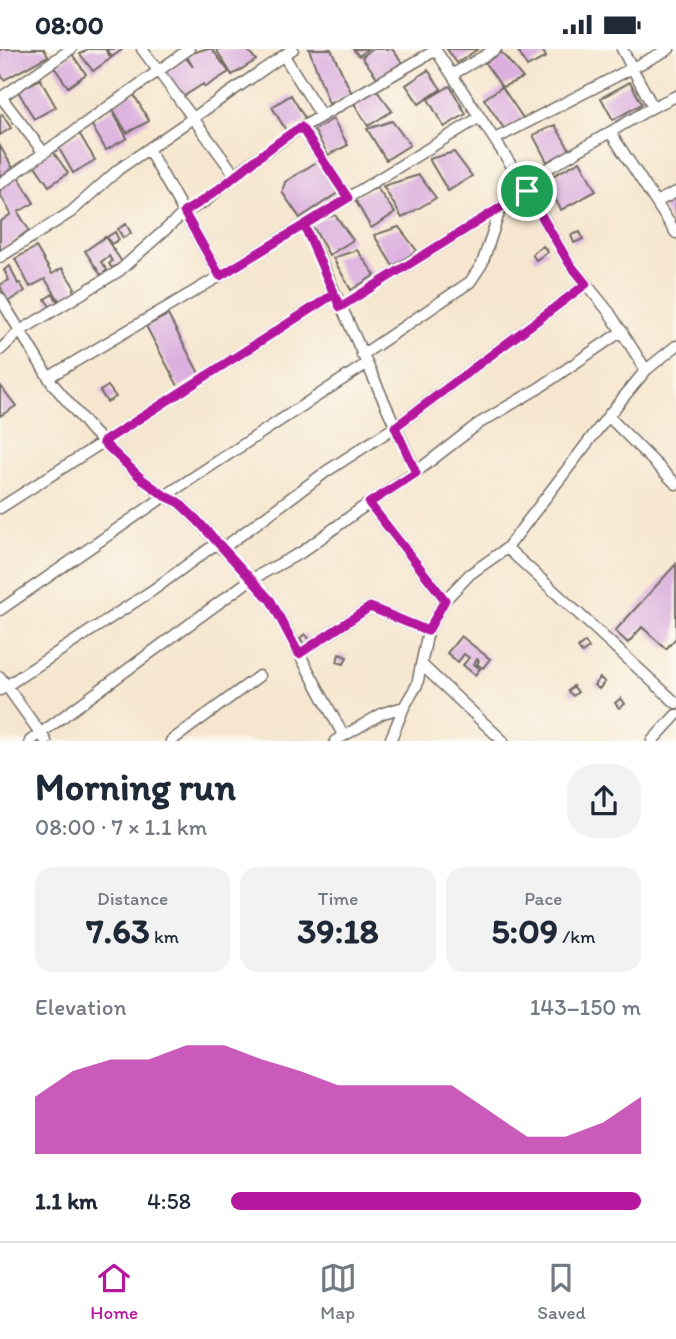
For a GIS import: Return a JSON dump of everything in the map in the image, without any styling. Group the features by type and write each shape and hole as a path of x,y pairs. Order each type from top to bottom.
{"street":[{"path":"44,153 1,97 71,49"},
{"path":"142,49 235,175"},
{"path":"0,184 189,49"},
{"path":"0,349 20,331 119,271 184,212 206,200 235,175 301,127 435,49 495,139 569,263 622,331 646,370"},
{"path":"453,74 496,49"},
{"path":"622,49 653,107"},
{"path":"495,139 669,49"},
{"path":"0,257 71,212 119,169 289,52 321,115"},
{"path":"340,307 501,207 525,187 610,132 676,96"},
{"path":"49,377 480,117"},
{"path":"301,127 348,198"},
{"path":"610,132 676,233"},
{"path":"148,149 220,276"},
{"path":"656,202 676,192"},
{"path":"0,610 364,360 470,282 481,264 501,207"},
{"path":"304,225 416,473"},
{"path":"44,737 2,684 153,590 395,427 586,284"},
{"path":"0,508 334,294"},
{"path":"0,298 49,377 103,442 143,480 188,511 271,601 339,738 383,713 404,707"},
{"path":"30,740 44,737 250,580 302,552 369,503 416,473 478,424 539,388 622,331"},
{"path":"390,740 417,685 428,631 445,600 470,574 507,548 646,370 676,346"},
{"path":"608,416 676,484"},
{"path":"369,503 445,600"},
{"path":"507,548 676,703"},
{"path":"299,654 370,607 428,631"},
{"path":"422,665 503,740"},
{"path":"170,740 259,676"},
{"path":"652,740 676,715"}],"building":[{"path":"0,49 44,49 48,56 4,80 0,73"},
{"path":"88,49 105,49 111,58 93,71 80,54"},
{"path":"107,49 123,49 112,57"},
{"path":"212,49 229,72 181,98 164,71 186,58 193,67 186,55"},
{"path":"216,49 247,49 256,60 232,75"},
{"path":"309,49 331,49 352,94 329,104"},
{"path":"353,49 368,49 359,56"},
{"path":"372,49 392,49 402,62 379,80 362,57"},
{"path":"447,49 478,49 457,63"},
{"path":"517,49 542,49 546,57 527,67"},
{"path":"501,52 523,78 502,87 485,63"},
{"path":"72,54 86,74 68,87 54,67"},
{"path":"428,70 441,89 419,104 406,85"},
{"path":"40,79 56,107 34,119 18,91"},
{"path":"630,82 642,104 613,120 601,98"},
{"path":"450,86 466,114 444,127 428,99"},
{"path":"374,87 392,111 368,126 352,100"},
{"path":"502,87 523,118 505,130 484,99"},
{"path":"133,93 149,121 127,133 111,106"},
{"path":"291,95 306,120 287,132 272,107"},
{"path":"112,110 127,138 106,150 90,122"},
{"path":"2,114 11,128 0,135 0,116"},
{"path":"333,119 348,145 328,155 314,130"},
{"path":"392,121 410,145 386,160 367,129"},
{"path":"555,125 570,150 547,162 533,135"},
{"path":"79,133 95,160 73,173 57,145"},
{"path":"0,146 14,170 0,178"},
{"path":"52,150 68,173 49,186 33,163"},
{"path":"454,152 472,176 448,191 429,159"},
{"path":"318,161 339,192 300,218 282,192 285,182"},
{"path":"580,161 596,191 561,210 545,180"},
{"path":"419,175 436,198 402,218 383,186"},
{"path":"18,176 34,203 18,212 29,230 0,252 0,222 11,214 0,194 0,186"},
{"path":"377,188 395,213 371,228 353,196"},
{"path":"676,196 676,230 661,204"},
{"path":"335,215 353,240 329,255 311,223"},
{"path":"126,224 131,233 123,238 118,229"},
{"path":"399,227 417,251 393,266 374,235"},
{"path":"115,232 119,240 111,244 107,237"},
{"path":"580,232 583,239 574,243 571,235"},
{"path":"105,237 122,262 112,268 109,256 101,262 107,270 101,275 85,251"},
{"path":"543,246 548,252 536,260 532,254"},
{"path":"36,247 52,274 62,268 75,288 75,294 61,303 45,279 30,287 15,259"},
{"path":"357,250 375,275 351,290 333,258"},
{"path":"10,266 18,284 20,283 25,291 7,302 0,285 9,280 4,270"},
{"path":"53,294 59,304 51,308 45,299"},
{"path":"168,315 201,377 179,388 146,326"},
{"path":"0,385 16,406 0,416"},
{"path":"108,386 116,397 107,402 100,391"},
{"path":"676,564 676,638 666,649 642,627 628,643 615,631"},
{"path":"305,634 310,640 304,644 300,638"},
{"path":"461,636 490,659 483,668 477,664 477,659 474,664 480,669 475,675 463,665 469,658 464,654 458,662 447,653"},
{"path":"585,642 589,648 582,653 578,648"},
{"path":"339,654 347,657 344,664 337,662"},
{"path":"600,678 605,682 599,689 594,685"},
{"path":"573,686 578,692 573,696 568,691"},
{"path":"621,698 625,704 619,708 615,703"}],"route":[{"path":"527,191 340,307 304,225 220,276 184,212 206,200 241,170 301,127 348,198 304,225 334,294 103,442 143,480 178,502 197,520 271,601 299,654 370,607 428,631 445,600 369,503 416,473 395,427 586,284 569,263 527,191"}]}
